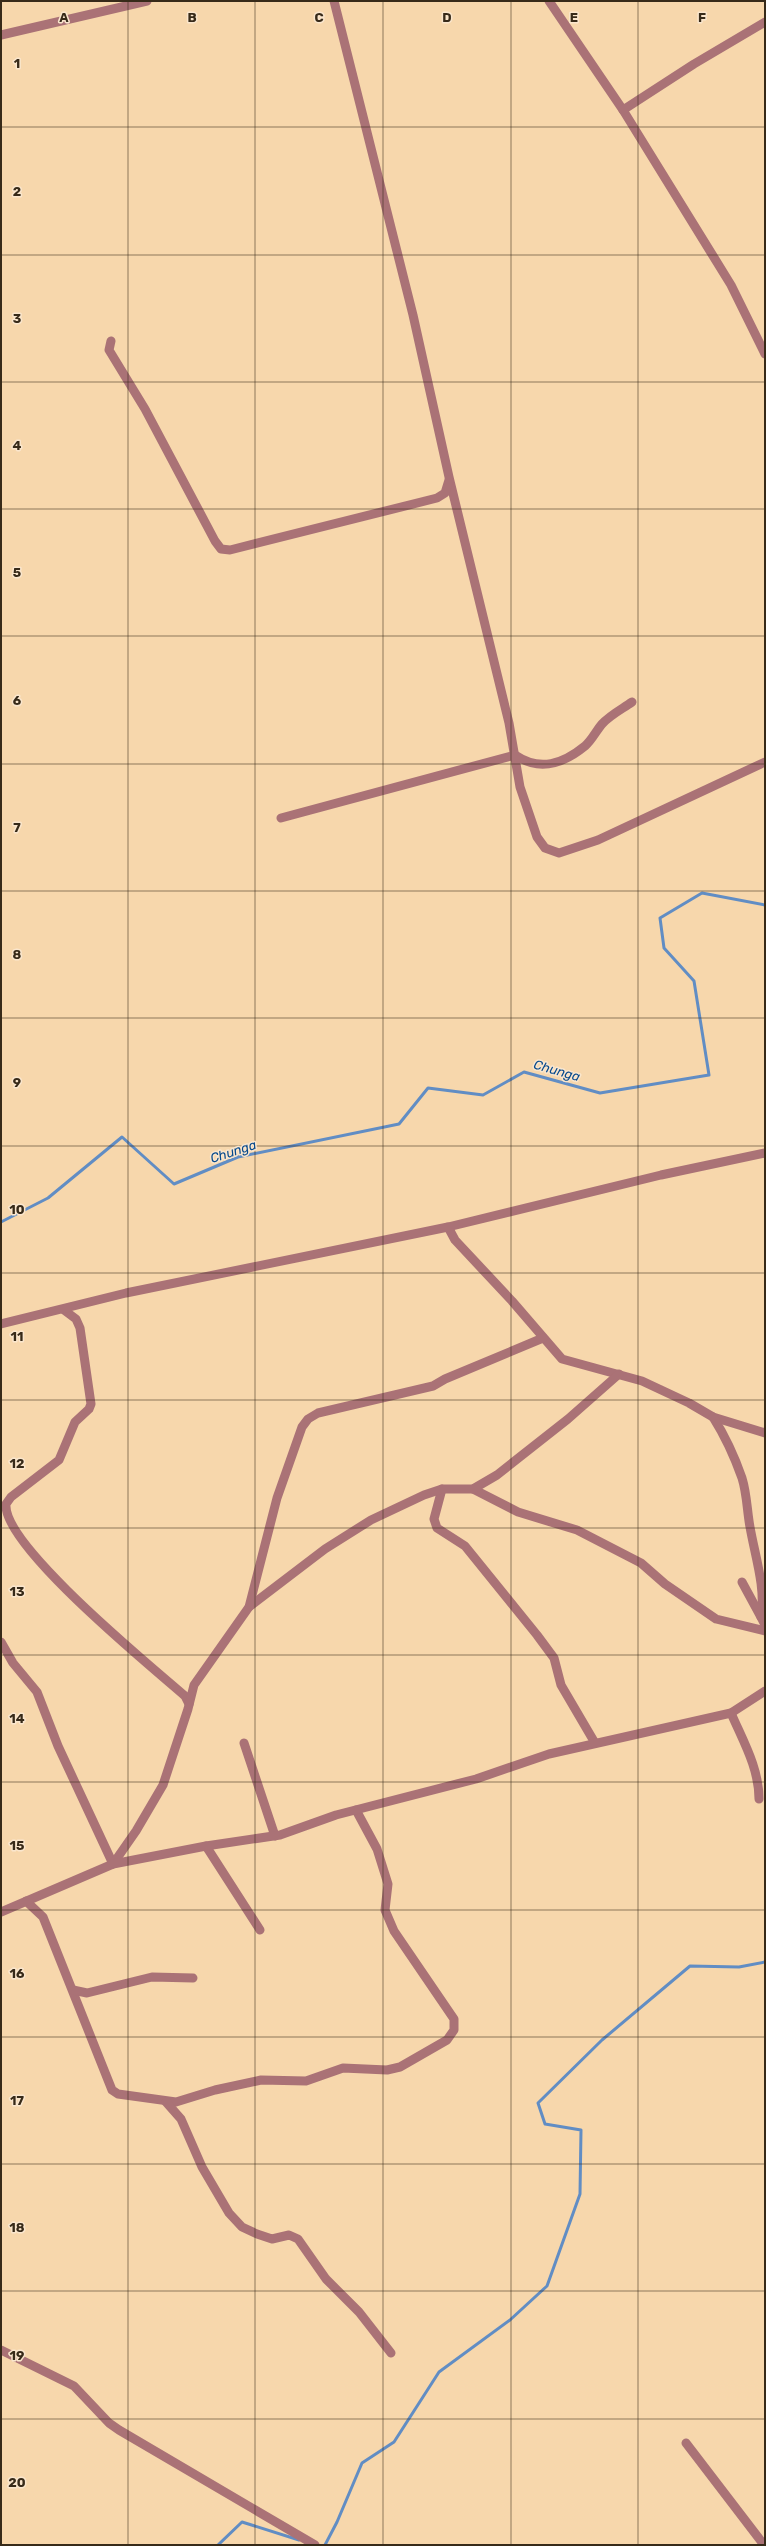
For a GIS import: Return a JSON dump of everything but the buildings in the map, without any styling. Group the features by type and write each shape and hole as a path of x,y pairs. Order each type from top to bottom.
{"street":[{"path":"1,35 147,1"},
{"path":"334,1 413,315 449,477 516,755 520,787 537,837 545,848 559,853 598,840 765,762"},
{"path":"549,1 623,110 731,285 765,354"},
{"path":"623,110 694,64 765,22"},
{"path":"111,341 109,350 115,362 145,409 215,541 221,549 230,550 437,498 447,490 449,477"},
{"path":"281,818 516,755 534,765 548,764 566,759 586,745 603,723 632,702"},
{"path":"1,1324 64,1310 126,1293 448,1227 661,1175 765,1152"},
{"path":"448,1227 455,1240 562,1360 619,1374 665,1391 713,1417 765,1433"},
{"path":"64,1310 76,1319 80,1328 91,1404 89,1409 75,1422 59,1460 40,1477 11,1497 6,1504 8,1518 52,1576 185,1696 189,1704"},
{"path":"249,1607 277,1498 302,1427 308,1419 318,1413 433,1386 445,1379 543,1338"},
{"path":"473,1489 497,1475 568,1418 619,1374"},
{"path":"713,1417 721,1429 745,1490 750,1526 764,1587 765,1601 763,1621"},
{"path":"113,1864 136,1831 162,1785 194,1685 249,1607 325,1549 371,1520 424,1495 442,1489 473,1489 518,1512 577,1530 642,1563 665,1584 716,1619 765,1631"},
{"path":"442,1489 434,1519 437,1528 465,1546 554,1658 561,1685 595,1743"},
{"path":"742,1582 763,1621"},
{"path":"1,1642 13,1663 37,1692 58,1746 113,1864"},
{"path":"1,1912 113,1864 206,1846 274,1836 356,1810 476,1779 549,1754 731,1713 765,1691"},
{"path":"731,1713 754,1765 759,1785 759,1799"},
{"path":"244,1743 274,1836"},
{"path":"26,1900 43,1917 112,2090 118,2094 166,2102 261,2080 306,2081 343,2068 387,2070 400,2067 448,2040 454,2030 454,2019 394,1931 385,1910 388,1884 377,1849 356,1810"},
{"path":"206,1846 260,1930"},
{"path":"73,1990 87,1993 152,1977 193,1978"},
{"path":"166,2102 181,2119 202,2166 229,2213 242,2227 257,2234 272,2238 289,2235 298,2239 326,2279 359,2312 391,2353"},
{"path":"1,2350 74,2386 109,2423 119,2430 315,2545"},
{"path":"686,2443 764,2545"}],"waterway":[{"name":"Chunga","path":"1,1222 48,1198 122,1137 174,1184 238,1157 399,1124 428,1088 483,1095 524,1072 600,1093 709,1075 694,981 664,948 660,918 702,893 765,905"},
{"path":"325,2545 337,2522 362,2463 394,2442 439,2372 510,2320 547,2286 580,2194 581,2130 545,2124 538,2103 602,2040 690,1966 739,1967 765,1962"},
{"path":"218,2545 242,2522 299,2540"}]}
